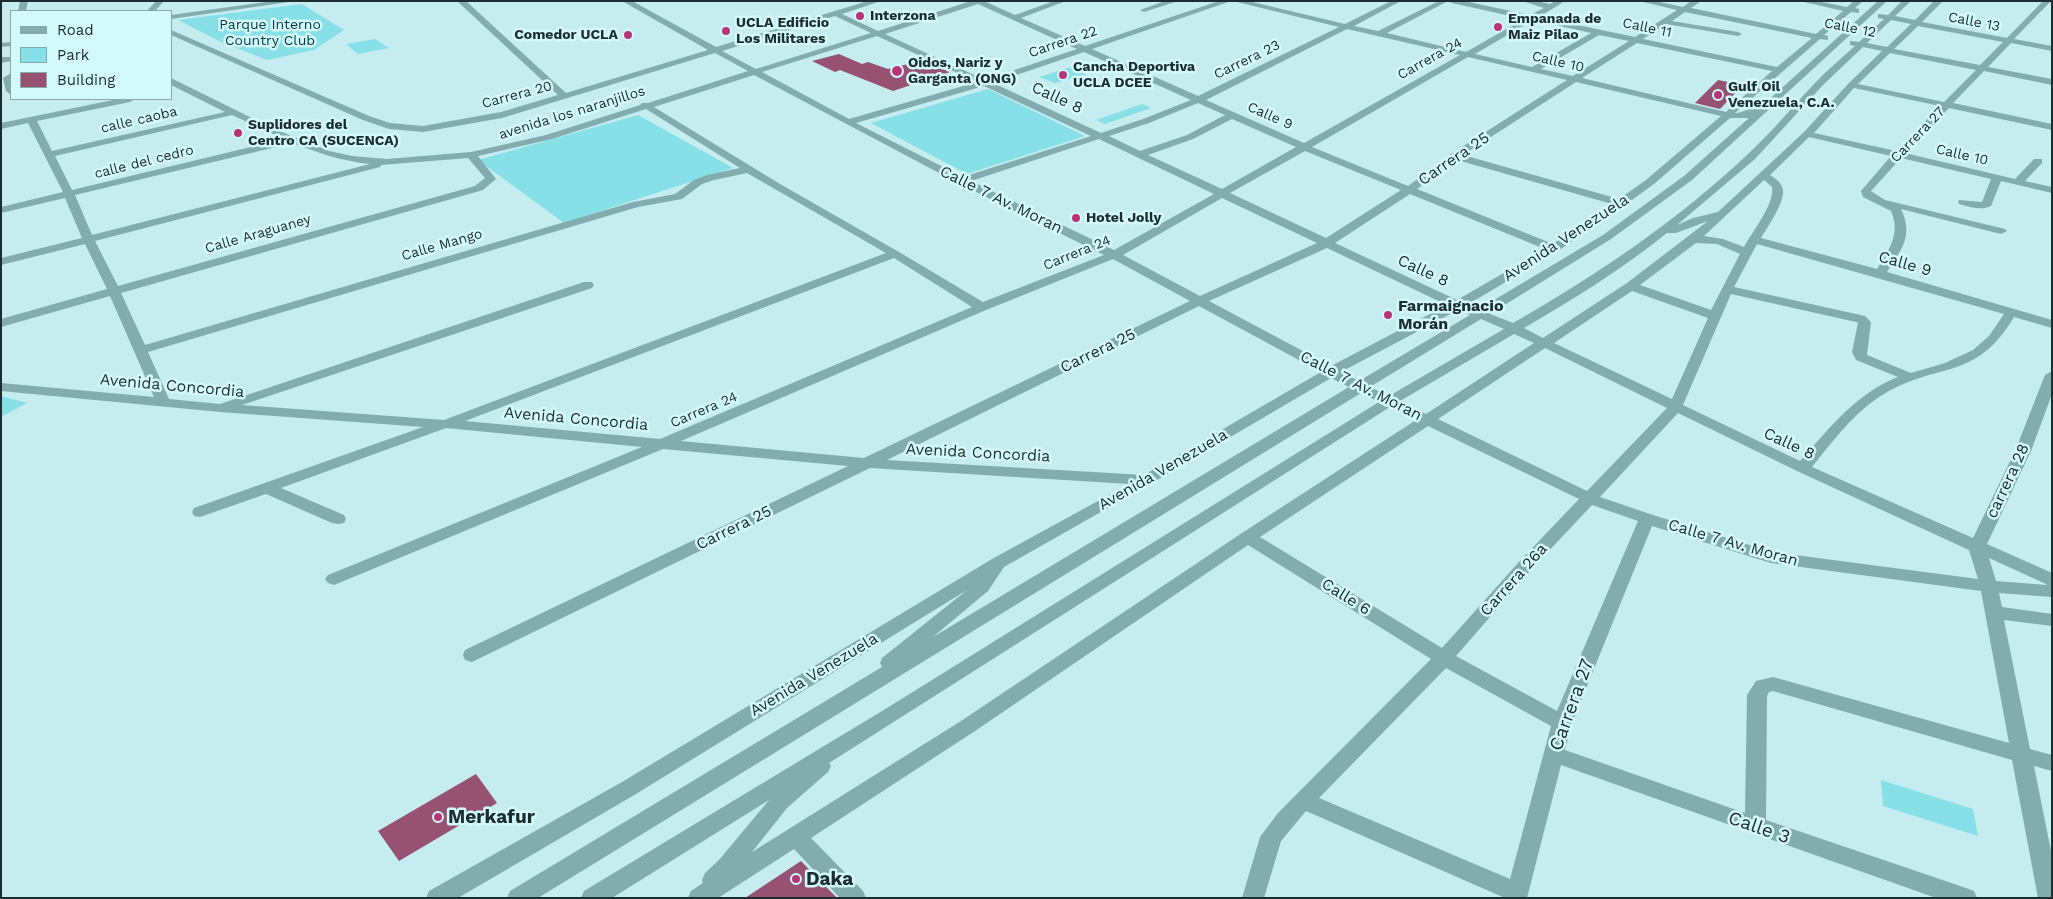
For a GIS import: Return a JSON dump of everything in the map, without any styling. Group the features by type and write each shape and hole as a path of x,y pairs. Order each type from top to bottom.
{"street":[{"path":"172,17 292,1"},
{"name":"Calle 7 Av. Moran","path":"626,1 848,122 962,181 1114,255 1360,387 1591,499 1647,519 1771,557 1989,586 2052,591"},
{"name":"Carrera 20","path":"172,32 366,118 389,126 423,128 459,124 502,115 877,1"},
{"name":"Calle 9","path":"978,1 1304,147 1554,249"},
{"name":"avenida los naranjillos","path":"172,82 293,140 334,155 352,159 387,162 471,155 549,137 978,1"},
{"path":"1016,17 1062,1"},
{"path":"1144,10 1174,1"},
{"name":"Carrera 22","path":"848,122 984,83 1227,1"},
{"name":"Calle 10","path":"1237,1 1726,115 1745,116 1761,107 1770,105"},
{"name":"Carrera 23","path":"962,181 1146,121 1198,100 1397,1"},
{"path":"1379,34 1445,1"},
{"name":"Calle 11","path":"1452,1 1778,70"},
{"path":"1526,1 1556,4"},
{"name":"Calle 12","path":"1643,1 2052,82"},
{"name":"Carrera 25","path":"472,655 1200,301 1325,244 1409,190 1456,156 1697,1"},
{"name":"Calle 13","path":"1804,1 1854,6 1870,14 1888,18 2052,49"},
{"name":"Avenida Venezuela","path":"518,898 1607,237 1688,178 1883,1"},
{"path":"592,898 854,737 1390,401 1578,291 1652,239 1751,157 1860,44 1907,1"},
{"path":"699,898 968,726 1248,537 1630,286 1694,239 1764,175 1808,134 1852,85 1939,1"},
{"name":"Carrera 27","path":"1873,198 1866,195 1866,191 1899,154 1947,106 1980,68 2047,1"},
{"path":"466,3 564,96"},
{"name":"Carrera 24","path":"334,579 662,444 982,307 1114,255 1556,4"},
{"name":"Avenida Venezuela","path":"437,898 629,788 998,563 1147,480 1331,372 1457,306 1554,249 1650,182 1854,6"},
{"name":"Calle 8","path":"836,14 879,32 1457,306 1513,328 1802,468 2052,580"},
{"path":"1666,22 1738,34"},
{"path":"1533,70 1598,32"},
{"path":"7,91 7,78 10,76"},
{"path":"1852,85 2052,127"},
{"path":"172,90 184,88"},
{"path":"1,126 125,100"},
{"path":"645,106 982,307"},
{"name":"calle caoba","path":"48,155 235,112"},
{"path":"1138,155 1190,137 1232,115"},
{"path":"32,119 114,290 164,403"},
{"name":"Calle 10","path":"1808,134 2052,190"},
{"name":"calle del cedro","path":"1,210 293,140"},
{"name":"Calle Araguaney","path":"1,323 480,188 491,178 471,155"},
{"path":"1456,156 1621,203"},
{"path":"2018,182 2038,161"},
{"path":"1,262 387,162"},
{"name":"Calle Mango","path":"141,350 637,204 678,197 704,180 723,173 749,169"},
{"name":"Carrera 26a","path":"1253,898 1271,837 1285,819 1305,801 1444,658 1524,567 1591,499 1675,408 1727,290 1774,204 1779,191 1764,175"},
{"path":"1963,202 1982,206 1987,204 1998,177"},
{"path":"1873,198 2001,231"},
{"path":"1873,198 1896,209 1903,227 1901,238 1880,274"},
{"path":"1652,239 1663,236 1697,220 1721,214"},
{"name":"Calle 9","path":"1694,239 1750,246 1880,274 2052,324"},
{"path":"200,512 445,424 895,254"},
{"path":"220,408 588,285"},
{"path":"1630,286 1715,316"},
{"path":"1727,290 1860,319 1866,322 1860,352 1861,357 1910,377"},
{"path":"1802,468 1848,417 1876,392 1910,377 1949,367 1970,358 1992,341 2012,311"},
{"name":"carrera 28","path":"1977,547 2022,451 2052,375"},
{"name":"Avenida Concordia","path":"1,387 220,408 445,424 865,463 1147,480"},
{"path":"266,488 338,519"},
{"name":"Carrera 27","path":"1516,895 1562,724 1647,519"},
{"name":"Calle 6","path":"1248,537 1444,658 1562,724"},
{"path":"1977,547 1989,586 2049,898"},
{"path":"857,692 887,664 982,587 998,563"},
{"path":"1994,612 2052,620"},
{"path":"1755,826 1757,695 1763,686 1773,684 2052,763"},
{"path":"694,898 727,867 780,802 854,737"},
{"name":"Calle 3","path":"1554,754 1755,826 1966,898"},
{"path":"1305,801 1516,895"},
{"path":"796,837 855,898"}],"green space":[{"name":"Parque Interno Country Club","path":"302,4 344,30 314,50 267,60 219,41 178,20"},
{"path":"375,39 389,48 358,54 346,44"},
{"name":"Cancha Deportiva UCLA DCEE","path":"1071,67 1087,74 1055,83 1039,77"},
{"path":"988,89 1085,136 967,174 871,123"},
{"path":"1142,104 1151,108 1105,124 1096,120"},
{"path":"638,115 733,168 564,223 478,160"},
{"path":"1,396 27,403 1,417"},
{"path":"1881,780 1973,809 1978,836 1883,806"}],"building":[{"name":"Oidos, Nariz y Garganta (ONG)","path":"839,54 862,64 868,62 888,69 924,60 950,72 893,91 840,70 835,72 812,61"},
{"name":"Gulf Oil Venezuela, C.A.","path":"1718,80 1743,85 1720,109 1695,103"},
{"name":"Merkafur","path":"476,774 497,803 399,861 378,831"},
{"name":"Daka","path":"801,861 837,898 745,898"}],"place":[{"name":"Interzona","path":"860,16"},
{"name":"Empanada de Maiz Pilao","path":"1498,27"},
{"name":"UCLA Edificio Los Militares","path":"726,31"},
{"name":"Comedor UCLA","path":"628,35"},
{"name":"Oidos, Nariz y Garganta (ONG)","path":"897,71"},
{"name":"Cancha Deportiva UCLA DCEE","path":"1063,75"},
{"name":"Gulf Oil Venezuela, C.A.","path":"1718,95"},
{"name":"Suplidores del Centro CA (SUCENCA)","path":"238,133"},
{"name":"Hotel Jolly","path":"1076,218"},
{"name":"Farmaignacio Morán","path":"1388,315"},
{"name":"Merkafur","path":"438,817"},
{"name":"Daka","path":"796,879"}]}
